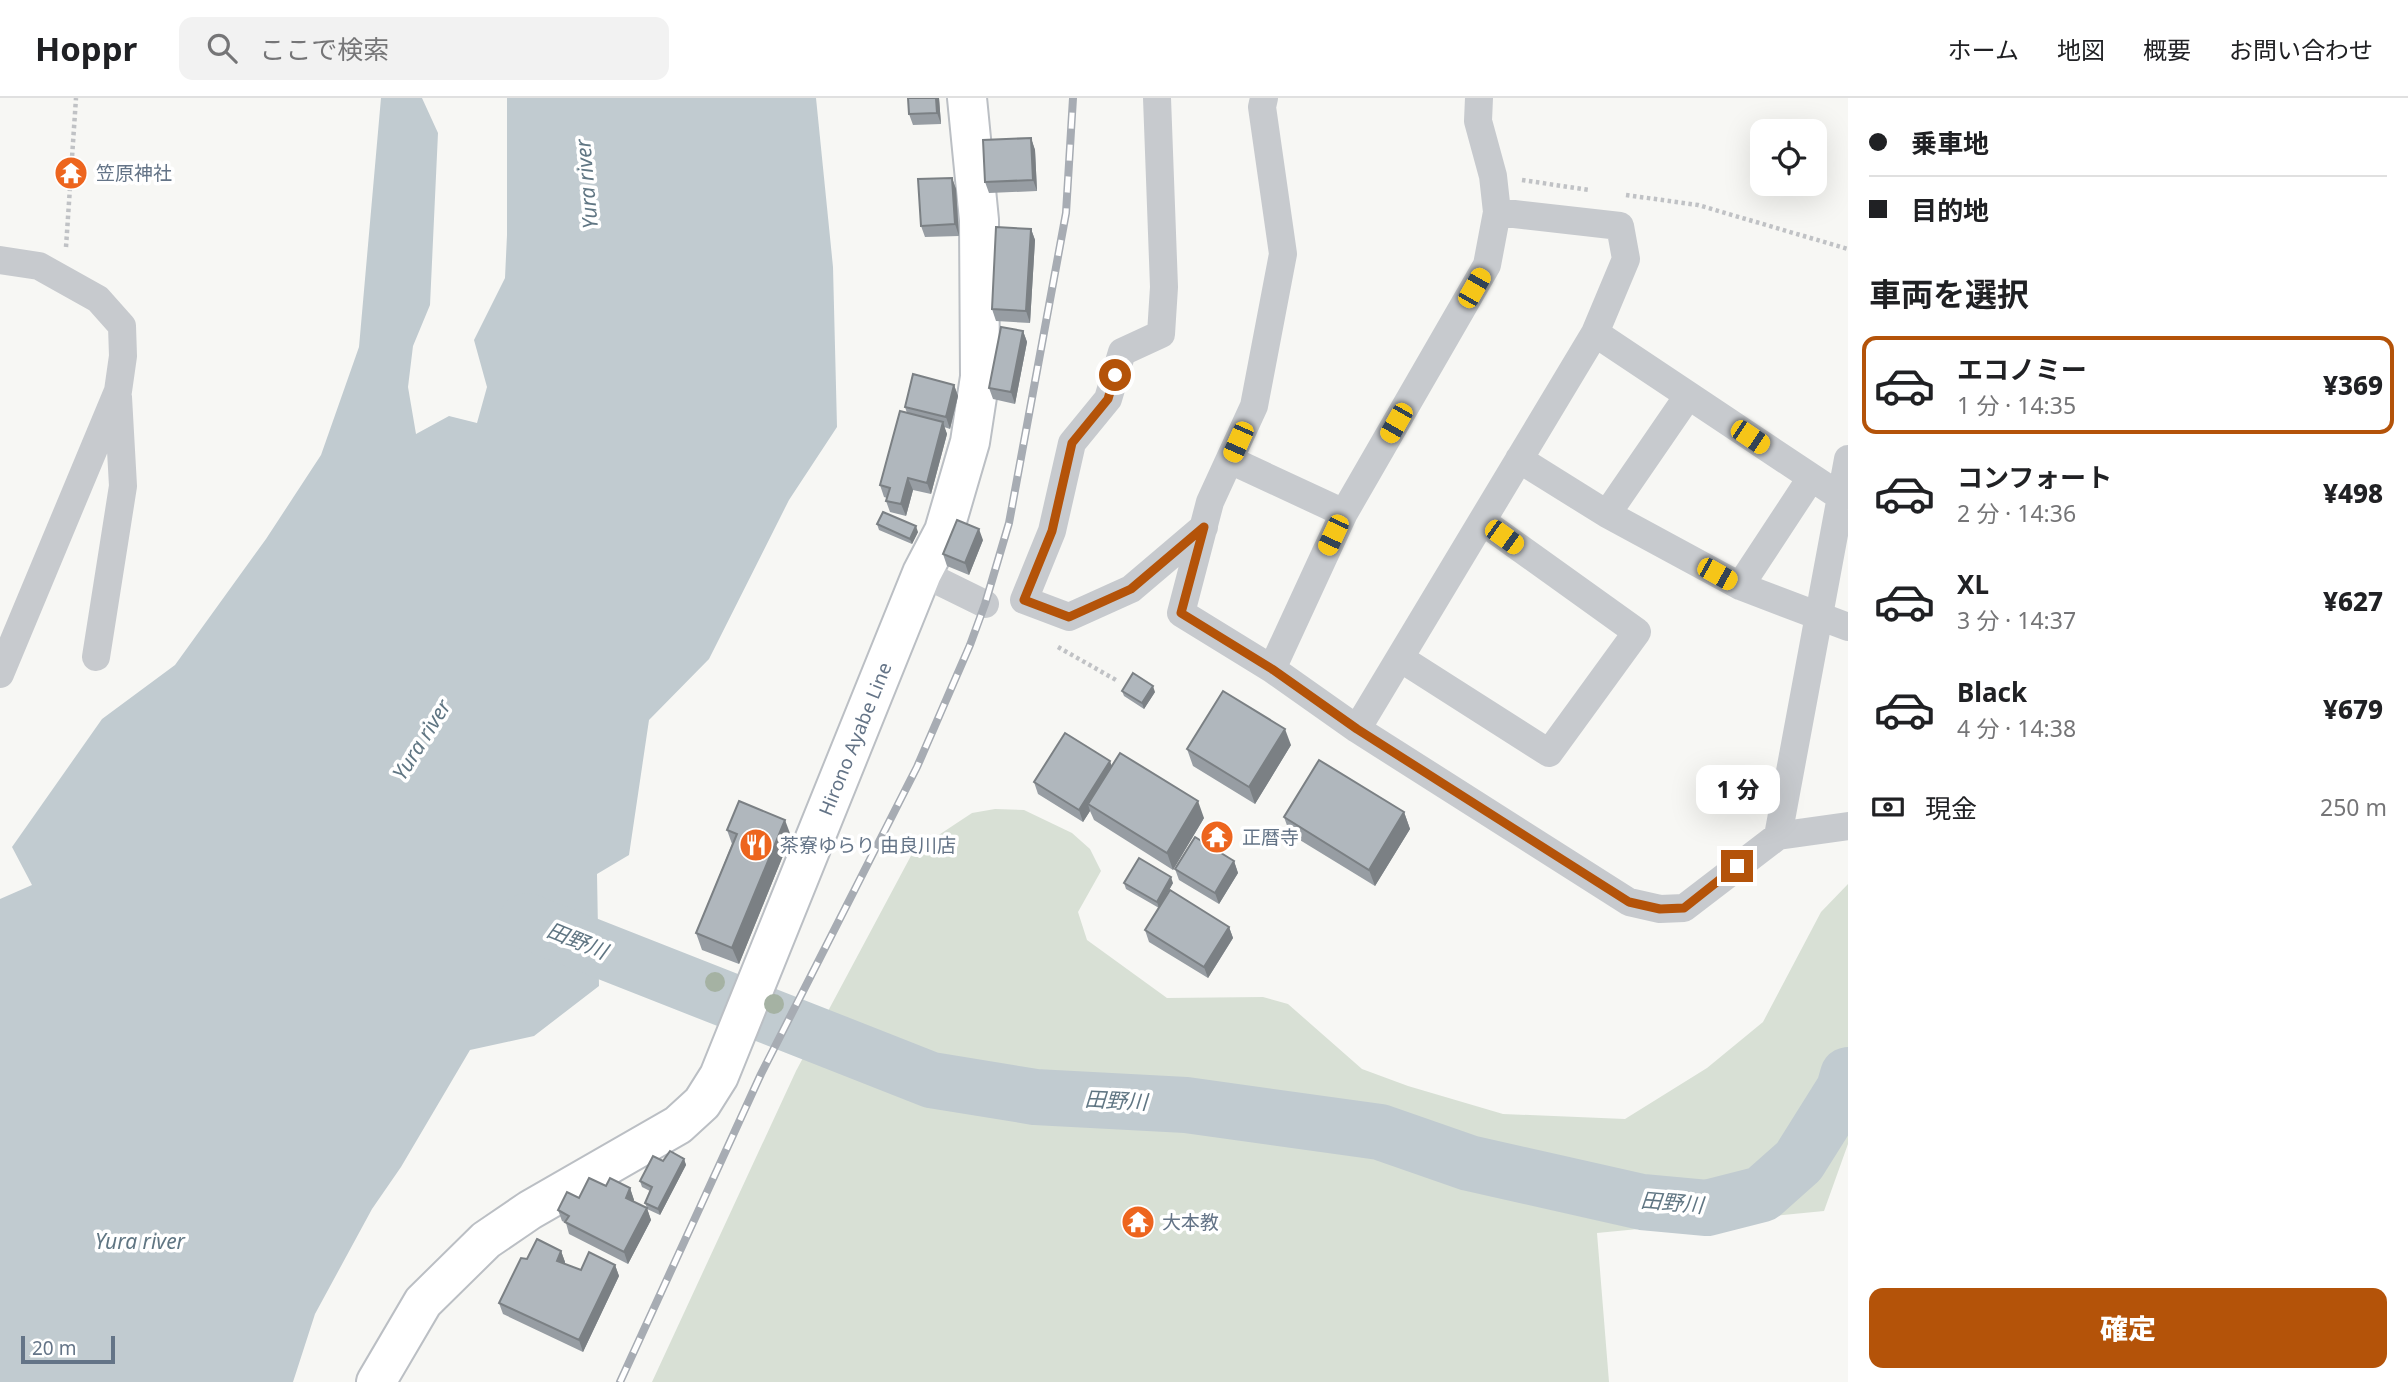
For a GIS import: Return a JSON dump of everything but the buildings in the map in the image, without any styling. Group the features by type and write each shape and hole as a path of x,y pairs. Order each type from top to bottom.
{"main road":[{"name":"Hirono Ayabe Line","path":"376,1382 422,1302 486,1240 530,1210 678,1125 702,1103 719,1076 922,573 944,531 971,442 980,377 979,220 967,98"}],"street":[{"path":"1157,98 1164,287 1161,334 1122,352 1108,399 1072,443 1052,531 1024,600 1069,617 1131,589 1204,527"},
{"path":"1264,98 1262,107 1283,254 1254,406 1210,502 1181,613 1272,669 1357,729 1629,902 1660,909 1684,908 1777,836 1848,826"},
{"path":"1272,669 1343,513 1487,265 1497,212 1493,176 1478,121 1479,98"},
{"path":"1357,729 1595,333 1626,259 1620,226 1497,212"},
{"path":"0,260 39,266 98,299 122,326 123,356 118,391 123,486 96,657"},
{"path":"1595,333 1841,497"},
{"path":"0,674 118,391"},
{"path":"1607,514 1688,396"},
{"path":"1777,836 1848,458"},
{"path":"1519,459 1607,514 1740,586 1848,627"},
{"path":"1230,460 1343,513"},
{"path":"1740,586 1811,478"},
{"path":"1400,658 1549,753 1637,632 1482,521"},
{"path":"922,573 985,604"}],"path":[{"path":"63,279 76,98"},
{"path":"1493,176 1602,191"},
{"path":"1616,193 1698,205 1848,249"}],"shaded area":[{"path":"995,809 1024,810 1072,833 1090,849 1101,871 1078,912 1087,940 1167,998 1263,997 1288,1004 1362,1069 1408,1086 1503,1114 1625,1119 1707,1068 1763,1022 1821,912 1848,884 1848,1144 1824,1211 1597,1233 1609,1382 652,1382 796,1071 913,852 972,813"}],"water":[{"name":"Yura river","path":"381,98 422,98 438,133 430,305 413,346 408,387 416,434 449,416 477,423 487,387 474,340 505,278 507,98 816,98 833,267 837,427 789,500 709,659 649,720 629,855 597,874 599,986 534,1036 470,1050 401,1167 372,1209 315,1314 293,1382 0,1382 0,899 32,885 12,847 102,719 175,665 266,539 321,455 359,347"}],"waterway":[{"name":"田野川","path":"527,921 931,1080 1035,1097 1186,1105 1380,1132 1469,1163 1642,1202 1707,1208 1762,1194 1799,1161 1844,1089 1848,1075"}],"railway":[{"path":"620,1382 761,1074 917,767 985,604 1009,523 1066,213 1073,98"}],"place":[{"name":"笠原神社","path":"71,173"},
{"name":"正暦寺","path":"1217,837"},
{"name":"茶寮ゆらり 由良川店","path":"756,845"},
{"name":"大本教","path":"1138,1222"}],"route":[{"path":"1115,375 1108,399 1072,443 1052,531 1024,600 1069,617 1131,589 1204,527 1181,613 1272,669 1357,729 1629,902 1660,909 1684,908 1737,866"}]}
